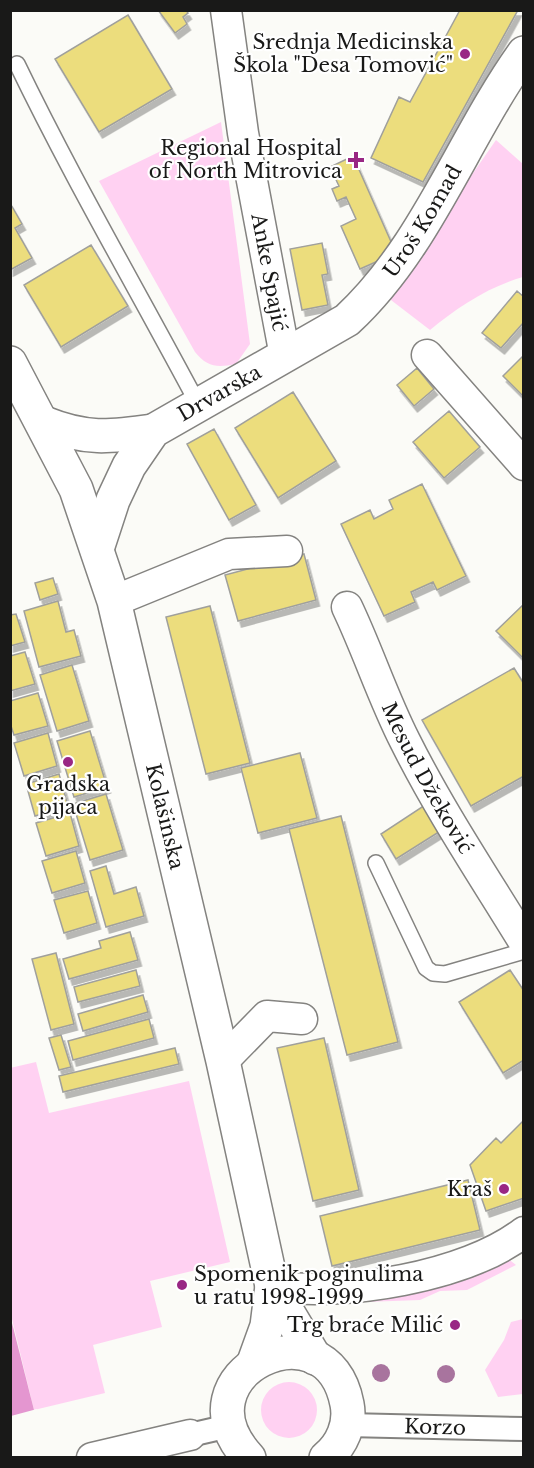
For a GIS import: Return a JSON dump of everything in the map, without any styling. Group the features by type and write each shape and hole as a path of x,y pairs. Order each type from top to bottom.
{"main road":[{"name":"Uroš Komad","path":"285,356 347,320 372,296 411,243 524,53"},
{"name":"Drvarska","path":"44,423 71,434 81,435 116,436 153,431 285,356"},
{"name":"Kolašinska","path":"10,363 44,423 76,489 114,601 223,1061 272,1286 315,1358"},
{"name":"Drvarska","path":"97,549 113,500 129,466 153,431"},
{"name":"Kolašinska","path":"254,1362 267,1326 272,1286"},
{"path":"249,1458 237,1443 229,1426 230,1397 239,1378 254,1362 284,1352 300,1353 315,1358 328,1367 338,1379 347,1401 336,1448"}],"street":[{"name":"Anke Spajić","path":"226,10 243,133 285,356"},
{"path":"427,355 524,465"},
{"path":"114,601 229,554 286,551"},
{"name":"Mesud Džeković","path":"347,607 368,650 404,739 422,774 524,942"},
{"path":"223,1061 267,1016 302,1019"},
{"path":"272,1286 303,1291 333,1289 430,1274 473,1262 503,1248 524,1232"},
{"path":"92,1458 229,1426"},
{"name":"Korzo","path":"336,1448 524,1429"}],"lane":[{"path":"17,64 81,192 135,286 198,404"},
{"path":"376,863 426,968 433,973 445,974 524,951"}],"shaded area":[{"path":"221,122 250,344 236,364 218,366 204,361 195,352 99,181"},
{"path":"496,140 523,164 523,277 498,286 474,299 451,313 430,330 387,297"},
{"path":"36,1062 49,1113 189,1081 230,1262 150,1281 162,1327 93,1345 105,1393 34,1410 11,1315 10,1068"},
{"path":"507,1258 516,1265 467,1290 440,1291 420,1300 365,1302 380,1295"},
{"path":"10,1315 34,1410 11,1457"},
{"path":"523,1319 523,1394 498,1397 485,1370 504,1340 511,1322"},
{"path":"289,1382 304,1387 312,1395 317,1410 312,1425 304,1433 289,1438 274,1433 266,1425 261,1410 266,1395 274,1387"}],"pier":[{"path":"37,1409 48,1458 11,1457 11,1416"}],"building":[{"path":"158,10 186,10 188,13 183,17 187,24 175,33"},
{"name":"Srednja Medicinska Škola \"Desa Tomović\"","path":"460,10 518,10 423,182 371,158 399,97 410,102"},
{"path":"128,15 172,89 99,132 55,59"},
{"path":"353,156 396,253 360,269 341,226 356,219 346,197 337,201 332,189 339,186 330,167"},
{"path":"10,203 22,224 15,228 32,258 10,270"},
{"path":"322,243 328,274 322,275 328,305 302,310 290,249"},
{"path":"91,245 128,306 61,347 24,285"},
{"path":"517,291 524,297 524,322 501,348 482,333"},
{"path":"524,355 524,397 503,376"},
{"path":"417,368 434,389 414,406 397,385"},
{"path":"293,392 336,461 278,498 235,428"},
{"path":"449,411 480,447 444,478 413,442"},
{"path":"214,429 256,505 229,520 187,444"},
{"path":"422,484 466,576 437,590 433,582 411,592 415,602 384,616 341,524 370,510 374,519 393,509 389,500"},
{"path":"304,554 316,600 238,621 225,575"},
{"path":"53,578 58,594 40,600 35,583"},
{"path":"58,601 66,632 74,630 81,656 39,667 24,611"},
{"path":"524,604 524,659 496,631"},
{"path":"210,606 250,763 206,774 166,617"},
{"path":"16,614 25,642 10,646 10,615"},
{"path":"25,652 35,684 10,691 10,656"},
{"path":"72,665 89,721 57,731 40,675"},
{"path":"514,668 524,684 524,776 471,806 422,720"},
{"path":"38,693 48,726 14,735 10,723 10,701"},
{"path":"90,731 107,787 74,797 57,741"},
{"path":"48,733 57,766 24,776 14,743"},
{"path":"300,753 317,818 258,833 241,768"},
{"path":"59,774 68,806 35,816 26,784"},
{"path":"106,794 123,850 90,860 73,804"},
{"path":"425,805 442,830 396,859 381,834"},
{"path":"70,813 79,846 46,856 36,823"},
{"path":"341,816 398,1042 347,1055 289,829"},
{"path":"76,851 85,883 52,893 42,861"},
{"path":"106,866 114,894 136,887 144,916 106,927 90,871"},
{"path":"88,891 97,923 64,933 54,900"},
{"path":"130,932 138,960 69,979 63,959 101,948 99,941"},
{"path":"56,953 74,1024 51,1030 32,959"},
{"path":"136,970 140,986 78,1002 74,987"},
{"path":"510,970 524,991 524,1060 503,1073 459,1002"},
{"path":"143,995 148,1012 83,1031 78,1014"},
{"path":"149,1019 154,1038 73,1060 68,1041"},
{"path":"61,1035 71,1067 59,1070 49,1038"},
{"path":"324,1038 359,1190 313,1201 277,1048"},
{"path":"175,1048 179,1064 63,1092 59,1076"},
{"path":"524,1120 524,1198 486,1211 470,1165 496,1138 501,1143"},
{"path":"468,1180 480,1230 332,1266 320,1216"}],"place":[{"name":"Srednja Medicinska Škola \"Desa Tomović\"","path":"465,54"},
{"name":"Regional Hospital of North Mitrovica","path":"356,160"},
{"name":"Gradska pijaca","path":"68,762"},
{"name":"Kraš","path":"504,1189"},
{"name":"Spomenik poginulima u ratu 1998-1999","path":"182,1285"},
{"name":"Trg braće Milić","path":"455,1325"}]}
